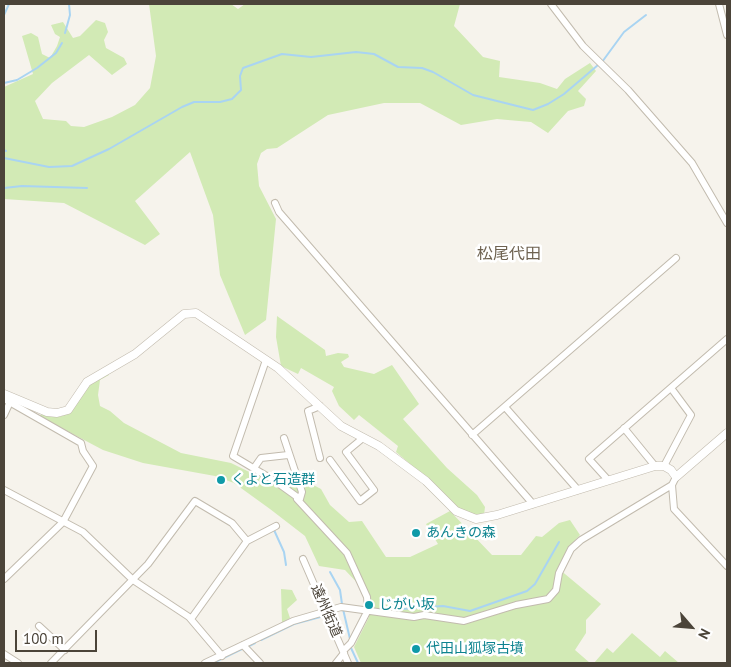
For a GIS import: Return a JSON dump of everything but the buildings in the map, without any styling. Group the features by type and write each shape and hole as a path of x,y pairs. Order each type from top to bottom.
{"street":[{"path":"551,4 583,46 692,163 727,223"},
{"path":"719,4 727,35"},
{"path":"275,203 279,212 533,504"},
{"path":"472,435 676,258"},
{"path":"4,394 47,412 58,413 68,410 87,382 136,354 184,314 196,313 290,377 338,424 379,446 426,481 456,511 467,517 486,518 655,466 664,466 671,470 676,477"},
{"path":"608,480 590,459 727,339"},
{"path":"266,360 233,456 282,485 347,553 367,597 368,610 351,642 336,663"},
{"path":"664,466 691,415 671,388"},
{"path":"4,415 7,401 81,443 83,451 93,466 64,522 4,579"},
{"path":"320,406 308,411 320,458"},
{"path":"505,407 578,490"},
{"path":"624,428 655,466"},
{"path":"727,433 676,477 672,485 674,509 727,566"},
{"path":"284,438 302,492 302,497 297,499"},
{"path":"330,460 360,501 374,490 346,452 363,438"},
{"path":"254,468 261,458 288,454"},
{"path":"205,663 293,621 341,607 414,617 429,615 464,621 516,605 548,599 556,590 559,573 571,549 581,540 672,485"},
{"path":"4,490 83,532 134,580 191,619 222,656"},
{"path":"51,663 134,580 195,501 232,523 247,541"},
{"path":"191,619 247,541 276,526"},
{"name":"遠州街道","path":"303,560 348,663"},
{"path":"38,626 64,650"},
{"path":"244,645 260,663"},
{"path":"4,654 18,663"}],"green space":[{"path":"149,4 231,4 238,9 245,4 460,4 454,26 483,57 500,61 499,77 540,83 557,89 565,79 590,63 596,71 578,91 586,99 584,106 568,111 548,133 531,122 497,119 461,125 420,103 384,103 328,115 277,148 267,149 261,153 257,164 259,186 276,219 266,320 245,335 220,275 213,215 190,152 135,201 160,234 145,245 64,203 4,199 4,87 33,74 22,36 31,33 38,37 42,54 50,58 60,37 55,34 51,25 63,22 73,38 80,36 96,20 105,23 108,32 104,40 106,48 124,58 127,64 112,75 89,55 52,83 35,101 43,119 66,121 71,126 84,127 112,117 135,105 150,88 156,56"},
{"path":"277,316 325,350 326,356 338,353 348,354 349,357 341,362 344,367 374,374 392,365 419,404 403,419 447,468 477,495 485,507 484,515 464,514 437,487 396,452 398,446 359,415 354,420 339,406 332,391 334,387 301,368 298,374 281,366 276,337"},
{"path":"107,373 109,375 100,380 98,395 100,406 110,411 124,423 181,453 231,463 284,489 302,479 321,489 330,505 349,522 362,521 386,557 410,557 438,544 426,524 450,511 492,555 521,555 536,536 542,537 559,523 570,520 580,535 571,545 559,569 601,604 586,620 586,633 575,650 590,663 361,663 354,647 369,617 363,589 345,570 319,566 305,536 270,509 234,483 215,476 143,463 103,450 39,416 43,413 59,417 69,413 89,384"},
{"path":"281,589 292,590 297,600 287,609 290,618 282,623"},
{"path":"632,633 660,657 665,651 679,663 594,663 607,648 613,653"}],"waterway":[{"path":"4,15 9,4"},
{"path":"65,33 70,15 69,4"},
{"path":"602,62 624,32 646,15"},
{"path":"4,83 17,80 37,68 56,53 62,43"},
{"path":"4,158 49,167 72,166 109,149 182,107 194,102 220,102 232,99 241,90 240,76 243,68 282,54 311,57 356,52 374,54 398,67 422,68 433,72 473,95 533,110 548,104 564,94 598,65"},
{"path":"4,188 22,186 87,188"},
{"path":"274,530 284,552 286,565"},
{"path":"386,608 401,609 443,606 470,611 527,591 535,584 559,542"},
{"path":"330,572 340,590 342,604"},
{"path":"343,609 350,639"},
{"path":"332,613 337,611"},
{"path":"261,640 294,624 324,616"},
{"path":"249,646 255,643"},
{"path":"351,648 358,663"},
{"path":"213,663 242,649"}],"place":[{"name":"くよと石造群","path":"221,480"},
{"name":"あんきの森","path":"416,533"},
{"name":"じがい坂","path":"369,605"},
{"name":"代田山狐塚古墳","path":"416,649"}],"district":[{"name":"松尾代田","path":"509,254"}]}
